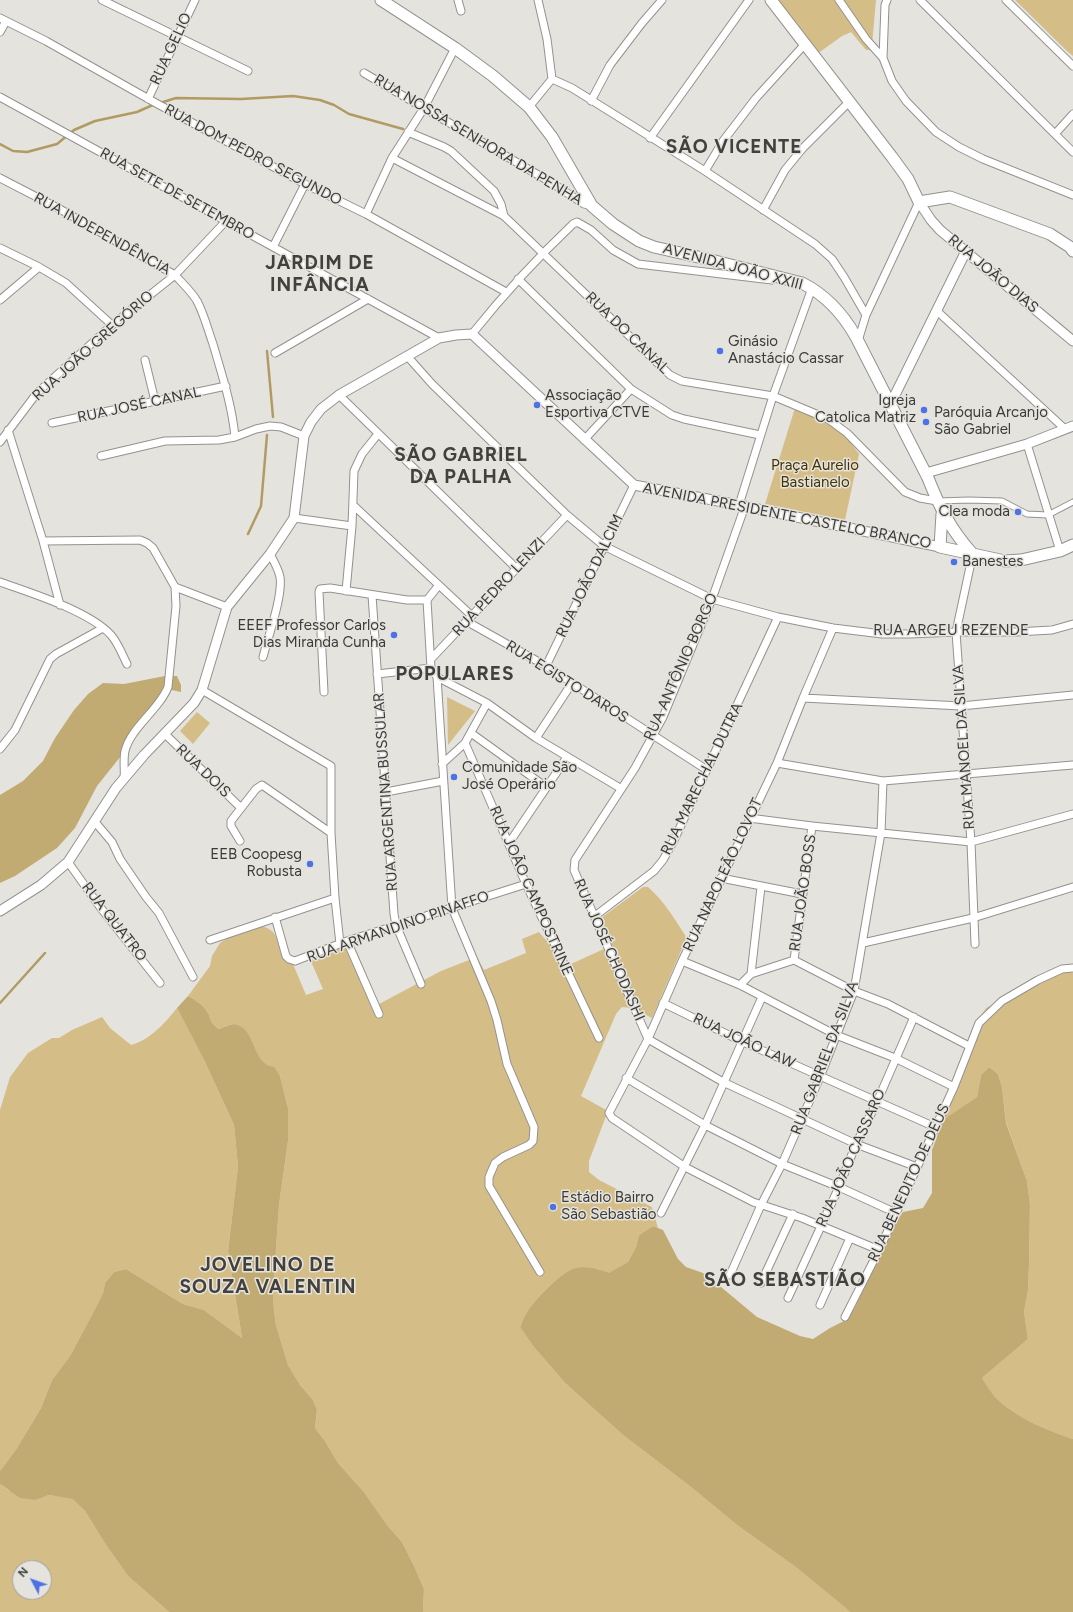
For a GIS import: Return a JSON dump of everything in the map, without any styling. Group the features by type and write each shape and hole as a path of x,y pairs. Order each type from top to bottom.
{"main road":[{"name":"AVENIDA JOÃO XXIII","path":"381,0 455,48 493,76 529,107 552,137 592,206 613,224 638,241 654,247 707,259 807,286 835,308 848,323 891,403 926,473 942,512 954,533 972,553"},
{"path":"772,0 900,168 908,179 919,202 950,197 1050,234 1072,248"},
{"path":"940,547 942,512"},
{"name":"AVENIDA PRESIDENTE CASTELO BRANCO","path":"940,547 1005,561 1021,560 1060,551 1073,545"}],"street":[{"path":"102,0 248,71"},
{"name":"RUA GELIO","path":"151,100 177,36 195,0"},
{"path":"458,0 461,11"},
{"path":"529,107 552,79 547,39 538,0"},
{"path":"592,101 610,65 642,22 662,0"},
{"path":"650,138 749,0"},
{"path":"839,0 866,39 883,58 892,81 906,101 936,132 959,147 982,159 1073,195"},
{"path":"883,58 885,5 887,0"},
{"path":"920,0 1073,152"},
{"path":"1006,0 1073,66"},
{"path":"0,32 3,20"},
{"name":"RUA DOM PEDRO SEGUNDO","path":"3,20 46,41 164,108 305,184 366,214 506,292"},
{"path":"705,171 723,141 756,98 805,44"},
{"path":"366,214 392,158 424,108 455,48"},
{"name":"RUA NOSSA SENHORA DA PENHA","path":"364,72 552,183 584,204 592,206"},
{"path":"552,79 572,88 705,171 815,244 832,259 866,315"},
{"name":"RUA SETE DE SETEMBRO","path":"0,97 439,338"},
{"path":"763,210 785,170 803,148 850,101"},
{"path":"1055,134 1073,114"},
{"path":"408,132 451,151 494,191 501,204 504,216"},
{"path":"392,158 504,216"},
{"name":"RUA INDEPENDÊNCIA","path":"0,178 58,208 175,275 196,300 203,314 226,386 234,420 235,437"},
{"path":"274,247 305,184"},
{"path":"858,341 866,315 919,202"},
{"name":"RUA JOÃO DIAS","path":"919,202 931,220 1073,341"},
{"name":"RUA DO CANAL","path":"504,216 670,375 676,379 773,396 828,419 838,425 905,492 920,498 937,501"},
{"name":"RUA JOÃO GREGÓRIO","path":"0,442 37,393 112,325 175,275 226,221"},
{"path":"0,911 41,885 68,862 111,796 124,779 144,755 194,703 202,690 227,607 270,554 294,518 304,436 311,422 321,409 339,395 439,338 472,334 518,279 573,224 577,222 582,223 614,250 638,264 807,286"},
{"path":"0,248 39,267 66,283 112,325"},
{"path":"891,403 966,251"},
{"path":"0,300 39,267"},
{"path":"518,279 631,389 672,415 684,419 760,435"},
{"name":"RUA ANTÔNIO BORGO","path":"575,860 620,788 635,768 653,735 665,711 712,599 742,506 760,435 807,286"},
{"path":"275,353 368,299"},
{"path":"926,473 1027,444 1069,427 937,310"},
{"name":"AVENIDA PRESIDENTE CASTELO BRANCO","path":"472,334 634,485 940,547"},
{"name":"RUA ARGEU REZENDE","path":"408,357 432,384 567,515 604,546 712,599 778,617 833,628 882,634 1016,632 1052,630 1073,624"},
{"path":"145,360 155,401"},
{"name":"RUA JOSÉ CANAL","path":"52,423 226,386"},
{"path":"584,440 631,389"},
{"path":"339,395 516,568"},
{"path":"101,456 166,441 219,440 235,437 256,429 270,426 281,427 304,436"},
{"path":"8,430 43,541 60,605"},
{"path":"346,591 352,526 354,471 362,454 378,434"},
{"path":"1027,444 1060,551"},
{"name":"RUA JOÃO DALCIM","path":"546,666 634,485"},
{"path":"937,501 1002,501 1027,514 1048,515 1073,502"},
{"name":"RUA EGISTO DAROS","path":"353,505 439,585 469,618 707,770"},
{"name":"RUA PEDRO LENZI","path":"431,659 567,515"},
{"path":"294,518 352,526"},
{"path":"43,541 140,540 147,543 158,555 175,587 176,606 168,687 163,697 135,733 125,751 124,779"},
{"name":"RUA MANOEL DA SILVA","path":"972,553 956,632 966,774 975,944"},
{"path":"263,657 275,613 280,579 278,569 270,554"},
{"path":"0,582 60,605 103,628 115,640 126,664"},
{"path":"439,585 427,600 431,668 437,677 487,703 536,738 620,788"},
{"path":"175,587 227,607"},
{"path":"324,692 319,592 322,588 407,600 427,600"},
{"name":"RUA ARGENTINA BUSSULAR","path":"372,595 394,914 396,925 421,984"},
{"name":"RUA MARECHAL DUTRA","path":"595,916 654,871 663,860 674,840 778,617"},
{"path":"0,749 15,730 50,659 56,654 103,628"},
{"name":"RUA NAPOLEÃO LOVOT","path":"685,1167 612,1118 610,1109 648,1039 682,961 749,818 777,763 802,698 833,628"},
{"path":"378,674 431,668"},
{"path":"437,677 452,908 491,1001 507,1064 534,1127 534,1135 529,1146 503,1157 495,1163 489,1177 489,1186 540,1272"},
{"path":"536,738 572,683"},
{"path":"202,690 331,766 331,833 335,898 340,944"},
{"path":"802,698 961,706 1073,695"},
{"path":"442,764 465,743 487,703"},
{"path":"471,733 546,787"},
{"name":"RUA DOIS","path":"165,734 241,808"},
{"name":"RUA JOÃO CAMPOSTRINE","path":"465,743 526,884 599,1038"},
{"path":"508,843 567,757"},
{"path":"777,763 883,781 1073,765"},
{"path":"386,792 443,781"},
{"name":"RUA GABRIEL DA SILVA","path":"730,1275 802,1119 854,991 880,833 883,781"},
{"path":"240,841 231,824 232,818 260,786 263,786 331,833"},
{"path":"749,818 970,842 1073,814"},
{"path":"95,822 112,842 120,859 146,898 160,913 193,977"},
{"name":"RUA JOÃO BOSS","path":"794,960 812,826"},
{"name":"RUA JOSÉ CHODASHI","path":"575,860 574,870 648,1039"},
{"name":"RUA QUATRO","path":"68,862 100,907 160,983"},
{"path":"721,878 802,894"},
{"name":"RUA ARMANDINO PINAFFO","path":"275,917 286,956 292,960 299,960 347,941 526,884"},
{"path":"751,974 761,887"},
{"path":"863,943 974,918 1073,887"},
{"path":"210,940 335,898"},
{"path":"347,941 379,1014"},
{"path":"740,985 751,974 794,960 854,991 888,1004 969,1046"},
{"path":"682,961 740,985 836,1035 895,1058 954,1087"},
{"name":"RUA BENEDITO DE DEUS","path":"845,1317 879,1250 954,1087 978,1023 1002,1001 1038,980 1062,969 1073,968"},
{"path":"661,1213 705,1125 741,1041 762,997"},
{"name":"RUA JOÃO LAW","path":"663,1003 741,1041 935,1127"},
{"name":"RUA JOÃO CASSARO","path":"788,1298 914,1017"},
{"path":"648,1039 723,1082 856,1144 916,1167"},
{"path":"626,1078 705,1125 782,1164 896,1212"},
{"path":"685,1167 761,1205 792,1214 879,1250"},
{"path":"761,1283 792,1214"},
{"path":"820,1305 850,1238"}],"green space":[{"path":"773,0 876,0 872,45 869,50 866,50 851,32 842,36 817,54"},
{"path":"1015,0 1073,0 1073,56 1067,51"},
{"name":"Praça Aurelio Bastianelo","path":"795,408 829,421 846,436 859,454 845,520 765,504"},
{"path":"447,697 475,711 448,745"},
{"path":"197,712 210,723 193,744 180,731"},
{"path":"643,887 648,887 664,904 685,935 686,939 652,1018 632,1008 622,1007 616,1014 581,1096 608,1111 589,1161 589,1172 599,1180 652,1207 658,1228 653,1226 639,1235 636,1247 628,1262 609,1274 598,1269 528,1311 520,1327 533,1346 565,1383 623,1435 691,1487 737,1525 797,1568 850,1612 423,1612 424,1589 402,1542 387,1525 364,1492 338,1463 325,1441 315,1428 317,1410 313,1400 300,1385 288,1365 276,1325 273,1293 279,1205 288,1141 288,1108 280,1076 262,1063 244,1029 233,1024 219,1029 212,1022 204,1008 188,996 210,966 212,956 220,943 232,935 259,925 273,932 282,956 285,961 293,964 306,995 323,989 310,959 350,942 354,945 379,1004 441,971 477,957 484,970 526,953 522,939 539,932 564,961 571,964 604,949 597,921"},
{"path":"1068,969 1073,973 1073,1439 1053,1432 1013,1412 994,1396 982,1378 1028,1339 1024,1312 1028,1290 1030,1204 1027,1181 1006,1122 1002,1087 998,1074 989,1067 981,1075 977,1097 945,1120 941,1109 973,1028 986,1008 1023,988"},
{"path":"177,1008 205,1062 234,1125 238,1167 228,1251 242,1338 204,1310 183,1304 126,1269 114,1272 105,1283 103,1293 70,1356 52,1380 41,1408 17,1448 0,1471 0,1110 10,1077 28,1053 52,1038 59,1038 72,1030 102,1017 110,1028 131,1045 138,1043 151,1035"},
{"path":"0,1484 8,1490 36,1500 49,1495 73,1498 85,1511 106,1545 128,1576 169,1612 0,1612"}],"shaded area":[{"path":"165,676 177,676 181,685 181,692 172,690 168,692 160,707 97,786 75,828 57,848 15,876 0,883 0,795 23,781 43,761 55,738 74,710 88,694 103,683 124,684"},
{"path":"188,996 204,1008 212,1022 219,1029 234,1024 247,1032 261,1060 267,1065 274,1067 280,1076 288,1108 288,1141 279,1205 273,1293 276,1325 288,1365 300,1385 313,1400 317,1410 315,1428 325,1441 338,1463 364,1492 387,1525 402,1542 424,1589 423,1612 169,1612 128,1576 106,1545 85,1511 73,1499 49,1495 36,1500 20,1498 0,1484 0,1471 17,1448 41,1408 52,1380 70,1356 103,1293 105,1283 114,1272 126,1269 183,1304 204,1310 242,1338 228,1251 238,1167 234,1125 205,1062 177,1008"},
{"path":"989,1067 998,1074 1002,1087 1006,1123 1027,1181 1030,1204 1029,1265 1028,1290 1024,1312 1028,1339 982,1378 996,1398 1013,1412 1053,1432 1073,1439 1073,1612 850,1612 797,1568 737,1525 691,1487 623,1435 565,1383 533,1346 520,1327 531,1306 562,1276 573,1269 582,1267 609,1273 628,1262 636,1247 639,1235 653,1226 663,1230 678,1259 686,1267 703,1273 757,1317 800,1336 813,1339 844,1321 854,1309 895,1223 903,1212 923,1208 932,1193 932,1150 941,1126 946,1118 977,1097 981,1075"}],"waterway":[{"path":"160,103 176,98 241,99 293,96 320,100 334,105 349,114 403,129"},
{"path":"0,144 13,151 27,152 57,144 74,130 95,121 137,112 155,104"},
{"path":"267,351 273,417"},
{"path":"248,534 261,506 267,435"},
{"path":"0,1003 45,953"}],"place":[{"name":"Ginásio Anastácio Cassar","path":"720,351"},
{"name":"Associação Esportiva CTVE","path":"537,405"},
{"name":"Igreja Catolica Matriz","path":"924,410"},
{"name":"Paróquia Arcanjo São Gabriel","path":"926,422"},
{"name":"Clea moda","path":"1018,512"},
{"name":"Banestes","path":"954,562"},
{"name":"EEEF Professor Carlos Dias Miranda Cunha","path":"394,635"},
{"name":"Comunidade São José Operário","path":"454,777"},
{"name":"EEB Coopesg Robusta","path":"310,864"},
{"name":"Estádio Bairro São Sebastião","path":"553,1207"}],"district":[{"name":"SÃO VICENTE","path":"734,147"},
{"name":"JARDIM DE INFÂNCIA","path":"320,274"},
{"name":"SÃO GABRIEL DA PALHA","path":"461,466"},
{"name":"POPULARES","path":"455,674"},
{"name":"JOVELINO DE SOUZA VALENTIN","path":"268,1276"},
{"name":"SÃO SEBASTIÃO","path":"785,1280"}]}
